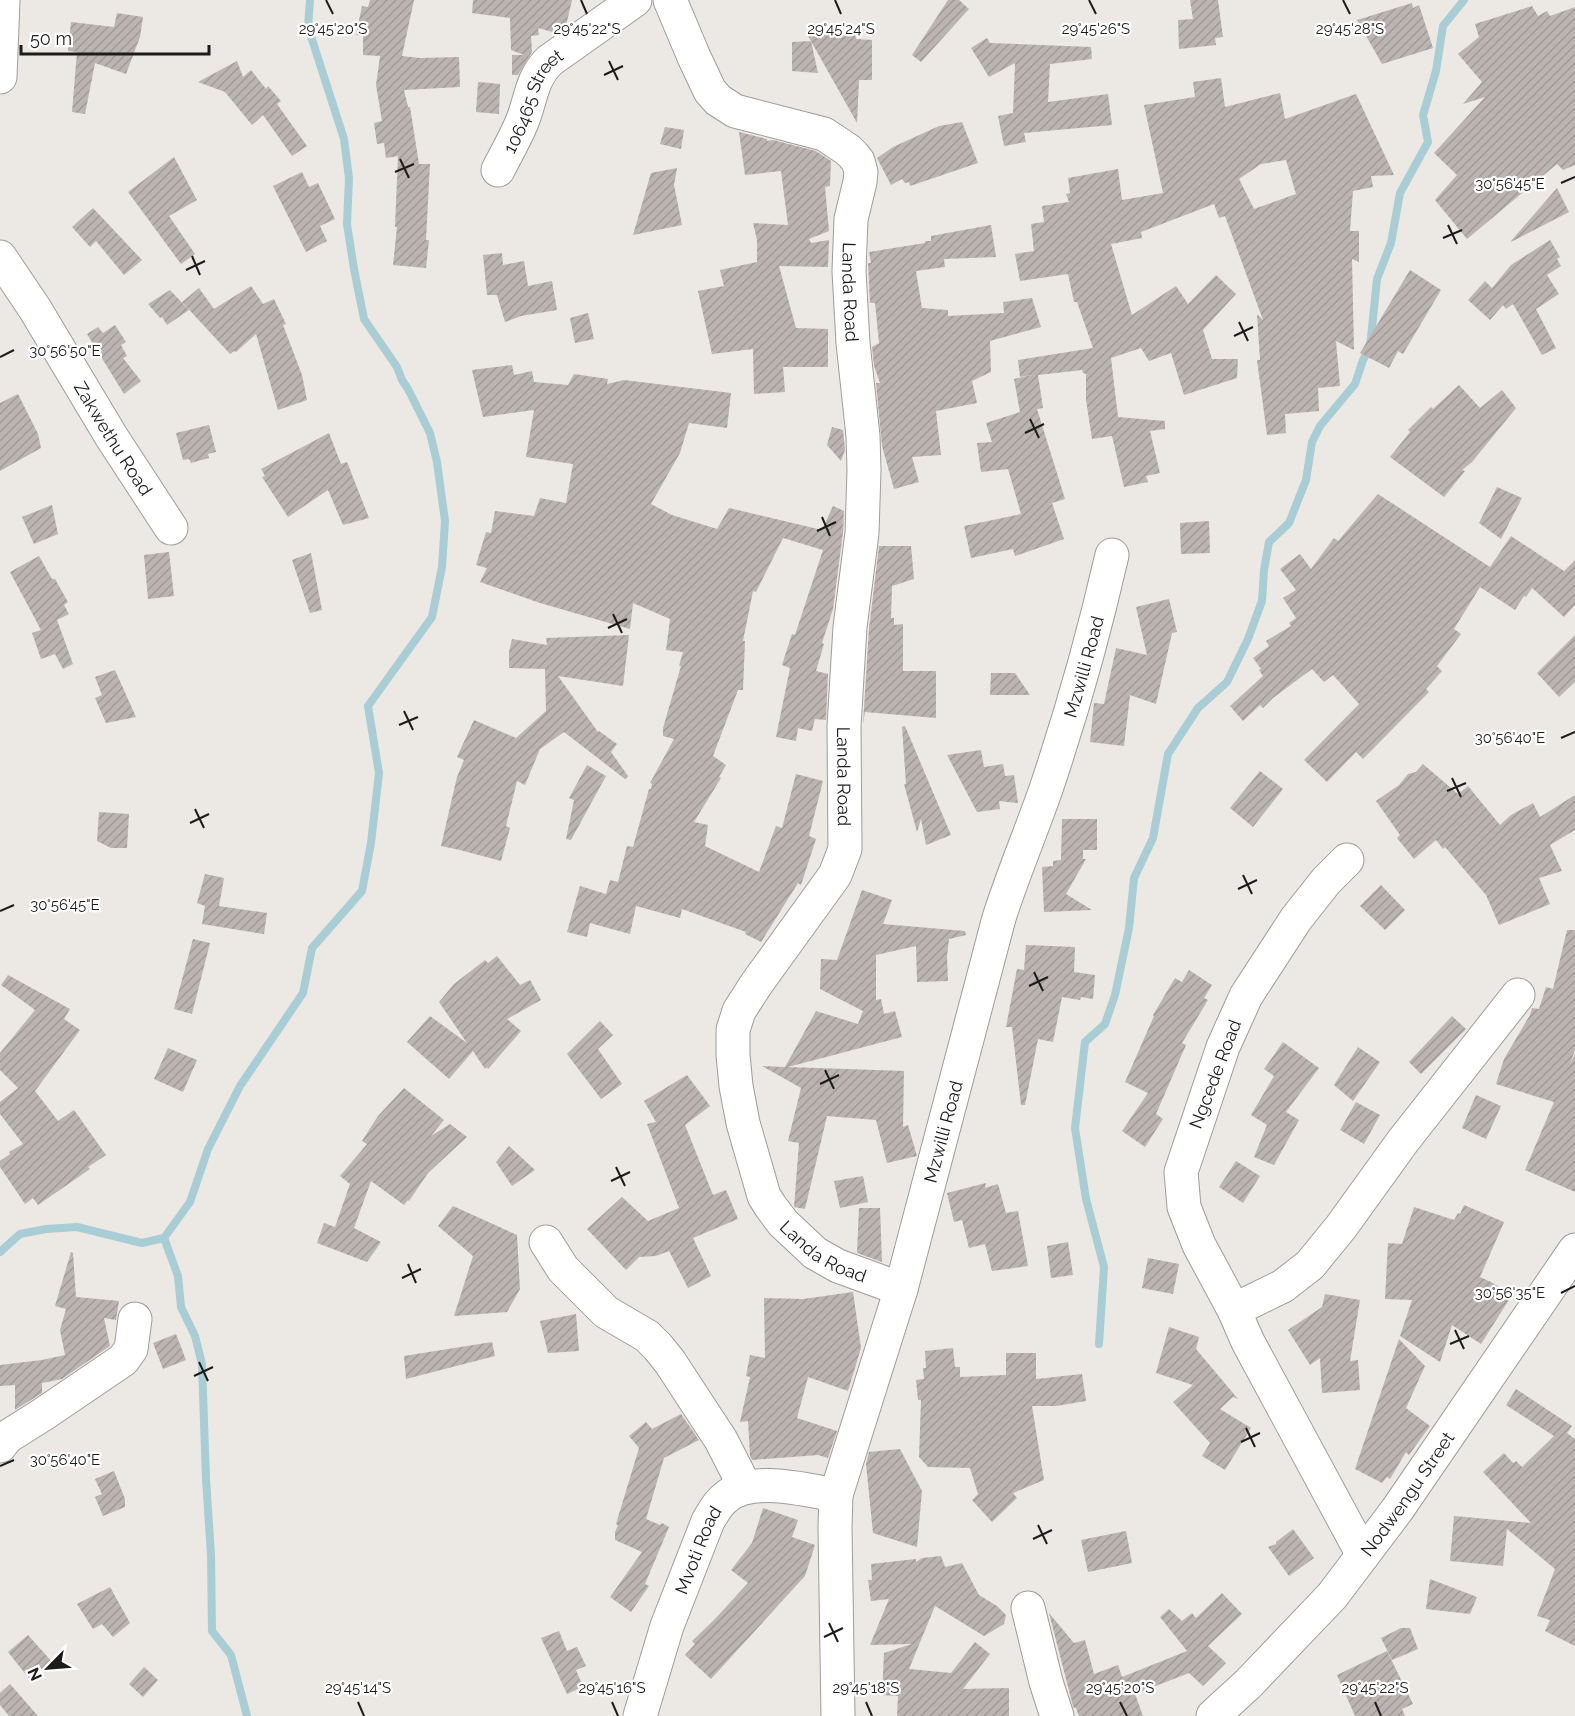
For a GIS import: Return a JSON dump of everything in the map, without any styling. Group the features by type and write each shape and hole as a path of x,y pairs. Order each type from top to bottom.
{"street":[{"path":"0,77 3,0"},
{"name":"106465 Street","path":"498,170 522,121 540,70 549,61 635,0"},
{"name":"Landa Road","path":"670,0 694,57 718,100 735,111 824,134 848,150 858,160 861,172 851,219 849,272 864,470 862,532 850,627 844,726 845,849 835,875 739,1011 733,1030 733,1055 743,1123 764,1196 771,1208 783,1223 815,1253 838,1266 901,1289"},
{"name":"Zakwethu Road","path":"0,257 35,309 111,436 171,528"},
{"name":"Mzwilli Road","path":"838,1716 836,1495 901,1289 999,918 1046,790 1081,674 1112,555"},
{"name":"Ngcede Road","path":"1347,860 1326,881 1296,919 1246,996 1223,1047 1181,1172 1184,1207 1199,1245 1234,1310 1253,1353 1363,1555"},
{"path":"1234,1310 1283,1286 1310,1265 1341,1227 1403,1141 1518,995"},
{"path":"546,1242 563,1269 606,1312 647,1336 664,1355 722,1440 745,1487 781,1486 836,1495"},
{"name":"Nodwengu Street","path":"1213,1716 1248,1684 1332,1596 1417,1482 1575,1250"},
{"path":"0,1446 7,1437 123,1360 131,1349 135,1319"},
{"name":"Mvoti Road","path":"640,1716 667,1626 708,1521 725,1497 745,1487"},
{"path":"1028,1608 1046,1682 1057,1716"}],"building":[{"path":"370,0 414,0 402,56 459,57 460,87 404,90 408,107 410,107 419,164 430,164 426,240 429,240 426,268 393,265 397,227 395,227 398,156 386,158 384,143 377,144 374,123 382,121 376,85 380,56 363,55 363,36 356,35 362,6 368,7"},
{"path":"473,0 572,0 566,26 560,27 556,33 538,28 539,35 531,36 532,52 518,75 512,75 512,55 524,55 511,50 510,18 472,13"},
{"path":"948,0 959,0 969,9 921,62 912,55"},
{"path":"1190,0 1218,0 1223,37 1215,38 1216,45 1179,49 1178,20 1193,19"},
{"path":"1412,3 1413,8 1419,5 1433,48 1382,64 1357,20"},
{"path":"1532,6 1538,16 1547,11 1550,16 1575,7 1575,165 1563,170 1557,164 1467,239 1435,200 1457,175 1434,153 1485,97 1463,104 1482,82 1458,54 1479,37 1475,24"},
{"path":"117,13 143,17 140,37 126,74 95,63 85,114 72,112 77,52 68,51 71,22 114,27"},
{"path":"807,34 855,34 856,39 872,40 872,80 859,80 857,123"},
{"path":"987,38 990,43 1091,47 1092,59 1050,64 1048,102 1108,94 1112,125 1024,133 1026,142 1004,146 998,116 1013,113 1015,63 989,77 971,48"},
{"path":"811,41 818,73 792,71 792,42"},
{"path":"237,61 243,77 251,70 266,89 268,86 281,101 277,104 307,146 292,156 263,115 252,125 225,92 198,82"},
{"path":"1221,78 1225,107 1280,93 1285,119 1356,94 1394,175 1371,176 1373,187 1353,191 1350,231 1359,231 1359,262 1352,259 1354,350 1336,341 1340,386 1318,388 1319,411 1285,414 1286,433 1267,435 1257,360 1260,360 1257,314 1263,320 1225,216 1219,218 1214,204 1141,232 1142,238 1111,244 1132,315 1176,286 1188,304 1216,275 1236,294 1203,330 1212,359 1238,359 1237,378 1184,395 1171,353 1149,361 1141,348 1111,358 1118,417 1165,421 1165,429 1150,431 1160,473 1146,476 1148,482 1124,487 1112,436 1092,439 1086,400 1086,374 1082,370 1038,375 1043,408 1037,409 1065,499 1052,503 1064,539 1015,556 1013,549 971,558 964,526 1021,514 1008,469 981,472 977,443 992,442 986,423 1020,412 1014,379 1032,375 1020,377 1018,360 1093,348 1077,302 1074,302 1068,274 1020,281 1015,254 1034,251 1031,224 1044,222 1042,206 1069,202 1066,194 1070,193 1068,178 1118,169 1122,200 1163,193 1144,105 1195,97 1193,82","holes":["1286,160 1296,194 1254,209 1239,179 1261,164"]},
{"path":"478,82 500,84 499,114 476,112"},
{"path":"962,122 978,163 910,186 909,182 905,183 902,179 891,185 877,158 893,147 939,126"},
{"path":"665,127 684,130 681,149 660,144"},
{"path":"739,132 767,139 767,141 773,140 816,151 831,161 830,186 825,187 829,231 809,239 811,243 829,240 828,267 779,266 796,328 828,329 828,367 783,367 785,392 754,394 753,349 712,354 698,291 724,286 720,270 757,262 757,240 753,223 788,225 781,171 745,175"},
{"path":"174,157 197,200 169,216 195,254 181,264 128,192"},
{"path":"677,168 674,185 682,225 633,235 651,173"},
{"path":"302,172 309,187 318,183 335,219 320,226 327,241 306,252 273,186"},
{"path":"1557,188 1569,212 1511,242 1511,241"},
{"path":"93,208 142,260 124,275 96,241 90,247 72,227"},
{"path":"991,225 996,257 944,259 945,267 916,271 922,308 948,310 948,316 1004,313 1003,302 1032,298 1041,327 990,341 991,372 972,381 977,403 936,411 941,455 912,457 919,482 894,489 882,446 876,383 880,383 874,366 872,347 879,343 875,303 870,303 869,252 925,243 925,241 931,241 931,236"},
{"path":"1550,240 1560,257 1557,259 1561,266 1547,275 1559,294 1536,309 1556,348 1542,355 1513,304 1506,309 1503,305 1490,320 1468,300 1485,281 1492,288 1511,265"},
{"path":"502,253 503,265 524,261 528,286 552,281 557,310 521,316 505,322 497,295 487,295 483,255"},
{"path":"1410,270 1441,290 1403,354 1398,351 1389,368 1360,353"},
{"path":"251,286 263,304 274,299 286,324 283,325 302,375 307,400 278,410 256,334 236,352 230,354 182,302 199,288 214,309"},
{"path":"170,290 189,310 167,325 148,304"},
{"path":"588,313 594,339 575,343 570,318"},
{"path":"115,325 126,342 121,345 127,356 123,358 141,381 124,394 87,334 98,327 103,333"},
{"path":"512,365 514,375 532,371 534,382 568,385 574,374 608,379 607,384 624,380 731,393 727,428 689,423 680,453 651,504 672,515 717,529 729,508 822,530 833,506 844,511 833,609 816,671 828,674 826,720 815,719 812,731 798,728 796,741 776,737 790,668 782,665 792,634 795,635 823,550 783,538 756,592 753,591 743,641 745,641 743,690 738,690 713,756 726,765 719,777 721,778 694,822 708,825 705,846 759,872 776,826 782,828 796,774 823,781 809,836 816,839 801,885 798,883 761,942 745,934 746,932 682,909 680,918 636,906 630,934 590,923 587,937 567,932 580,886 606,894 610,880 618,882 627,846 633,847 649,789 651,789 652,784 650,783 674,739 663,736 663,728 683,652 666,650 670,619 633,603 630,629 540,603 480,582 487,568 476,565 486,532 491,533 495,511 534,516 540,498 566,503 573,464 526,457 534,410 483,417 472,370"},
{"path":"1459,385 1480,408 1502,390 1516,408 1472,462 1462,470 1465,471 1444,497 1390,457 1410,432 1408,430 1431,407 1433,409"},
{"path":"18,394 38,434 41,448 0,471 0,403"},
{"path":"209,425 216,452 208,454 209,458 191,463 189,459 183,460 176,433"},
{"path":"832,427 843,430 845,450 841,461 827,445"},
{"path":"329,433 341,464 347,462 369,518 343,525 328,490 288,517 262,477 265,476 261,469"},
{"path":"1497,487 1522,498 1501,539 1479,523"},
{"path":"1378,494 1490,567 1511,536 1564,571 1575,560 1575,605 1564,617 1532,588 1515,610 1480,587 1454,629 1461,634 1437,666 1442,671 1426,689 1429,692 1363,759 1356,752 1327,782 1304,760 1359,704 1333,675 1324,682 1312,669 1263,708 1260,705 1243,721 1230,706 1263,676 1253,658 1269,646 1266,641 1291,626 1289,623 1296,618 1283,598 1296,590 1280,569 1300,554 1311,569 1334,538 1338,541"},
{"path":"52,505 58,534 34,544 22,517"},
{"path":"1209,521 1210,553 1181,554 1180,523"},
{"path":"879,546 911,546 914,579 892,586 891,618 894,618 894,625 903,624 903,671 936,671 936,718 865,712 863,724 869,629"},
{"path":"169,552 174,596 148,599 144,555"},
{"path":"311,553 322,610 310,613 292,560"},
{"path":"39,556 68,602 64,605 69,614 57,620 73,664 63,669 55,654 41,659 32,633 41,630 10,572"},
{"path":"1169,599 1177,632 1172,633 1156,704 1130,695 1124,746 1090,742 1094,703 1104,704 1116,648 1147,655 1136,607"},
{"path":"629,635 623,686 558,676 598,732 617,744 611,752 628,776 625,779 564,732 540,749 525,785 517,781 506,826 510,828 501,861 441,846 457,777 464,760 457,757 474,720 516,738 546,711 545,669 509,668 512,639 547,645 546,638"},
{"path":"1575,635 1575,682 1559,697 1537,673"},
{"path":"115,670 136,717 106,723 95,698 102,695 95,677"},
{"path":"991,673 1015,673 1030,695 990,695"},
{"path":"905,726 951,835 926,845 921,819 917,832 904,784 906,784 902,727"},
{"path":"981,750 984,767 1003,764 1005,776 1014,775 1018,803 999,801 1000,809 977,812 947,755"},
{"path":"1423,764 1458,794 1468,786 1500,825 1511,815 1533,803 1540,817 1575,795 1575,830 1550,845 1562,871 1539,878 1550,904 1499,925 1486,895 1445,847 1443,849 1436,840 1414,859 1397,838 1400,835 1376,801 1399,785 1408,774 1416,772"},
{"path":"587,765 606,776 571,840 566,839 574,800 569,798"},
{"path":"1260,771 1283,789 1253,827 1230,808"},
{"path":"99,812 129,814 127,848 111,848 97,841"},
{"path":"1062,819 1097,819 1097,850 1083,850 1083,859 1086,859 1066,894 1092,910 1044,912 1042,867 1053,866 1053,861 1061,860"},
{"path":"205,874 224,878 219,906 267,913 264,934 202,924 205,906 197,903"},
{"path":"1381,885 1405,910 1385,930 1360,906"},
{"path":"862,890 892,900 883,924 965,931 966,935 949,939 948,981 917,982 916,946 876,955 876,1000 881,999 884,1014 895,1011 902,1037 788,1067 904,1071 903,1127 908,1125 917,1156 887,1163 876,1120 827,1116 805,1209 794,1207 799,1143 788,1141 801,1088 762,1066 785,1067 816,1011 858,1024 863,1011 820,989 821,959 837,960"},
{"path":"1567,930 1575,930 1575,1050 1570,1064 1575,1054 1575,1192 1525,1170 1554,1102 1496,1084 1504,1059 1532,1008 1539,1009 1546,987 1553,989"},
{"path":"193,939 210,943 192,1014 174,1009"},
{"path":"1026,945 1075,947 1074,972 1095,975 1093,999 1081,997 1080,1000 1062,997 1053,1042 1038,1039 1025,1105 1021,1105 1012,1027 1006,1027 1017,969 1024,970"},
{"path":"497,956 520,985 530,980 541,1000 507,1019 521,1031 488,1069 487,1067 485,1069 473,1051 449,1079 407,1042 430,1016 467,1043 439,1002 454,984 485,960 488,963"},
{"path":"1189,970 1212,985 1204,998 1208,1000 1182,1043 1186,1045 1156,1114 1163,1119 1145,1147 1122,1131 1148,1093 1125,1082 1153,1015 1175,978 1182,982"},
{"path":"8,975 70,1009 64,1019 80,1030 35,1091 58,1121 74,1110 106,1155 88,1167 90,1169 38,1205 33,1198 25,1204 0,1167 0,1161 10,1154 9,1152 23,1144 0,1114 0,1102 18,1088 0,1070 0,1053 35,1010 1,985"},
{"path":"1452,1016 1466,1029 1421,1074 1409,1062"},
{"path":"600,1021 613,1035 598,1049 622,1084 601,1099 567,1054"},
{"path":"1283,1042 1319,1068 1286,1112 1299,1120 1274,1165 1254,1157 1267,1125 1251,1115 1274,1076 1264,1069"},
{"path":"1358,1047 1380,1062 1353,1101 1334,1085"},
{"path":"168,1048 197,1060 183,1092 154,1079"},
{"path":"687,1075 710,1106 685,1125 713,1195 726,1190 738,1219 693,1238 711,1276 688,1288 669,1251 656,1256 639,1257 626,1270 587,1229 622,1197 648,1221 679,1208 647,1124 656,1122 644,1101"},
{"path":"404,1088 444,1120 431,1136 450,1124 467,1137 428,1173 404,1205 371,1181 354,1228 381,1242 367,1262 317,1243 324,1223 335,1227 350,1184 340,1176 367,1144 362,1141 378,1116"},
{"path":"1476,1095 1501,1106 1486,1139 1462,1128"},
{"path":"1356,1102 1380,1115 1364,1144 1340,1130"},
{"path":"509,1146 535,1170 512,1186 496,1162"},
{"path":"1236,1161 1260,1176 1243,1203 1219,1187"},
{"path":"863,1176 868,1202 840,1208 834,1181"},
{"path":"986,1183 985,1188 998,1184 1006,1213 1018,1211 1028,1266 992,1271 985,1244 969,1248 962,1220 954,1222 947,1193"},
{"path":"1464,1205 1504,1222 1480,1277 1512,1295 1481,1344 1452,1325 1440,1362 1400,1336 1412,1300 1385,1299 1388,1243 1402,1244 1414,1207 1454,1220"},
{"path":"453,1206 517,1235 520,1289 507,1312 454,1316 473,1256 438,1226"},
{"path":"859,1208 880,1208 882,1262 857,1253"},
{"path":"1068,1242 1073,1275 1051,1278 1047,1246"},
{"path":"71,1252 73,1253 76,1297 119,1301 116,1320 104,1318 110,1346 62,1379 42,1383 42,1393 15,1410 15,1385 0,1386 0,1365 65,1355 60,1330 66,1309 55,1306"},
{"path":"1148,1258 1179,1264 1173,1294 1142,1288"},
{"path":"853,1292 861,1348 848,1391 808,1377 797,1418 837,1431 828,1458 818,1455 752,1460 748,1421 740,1422 750,1377 746,1376 750,1355 765,1358 764,1298 803,1299"},
{"path":"1325,1294 1360,1300 1350,1361 1358,1360 1360,1390 1322,1393 1320,1358 1310,1365 1288,1330 1322,1307"},
{"path":"576,1314 579,1351 548,1353 540,1321"},
{"path":"1169,1327 1199,1337 1196,1349 1238,1399 1233,1397 1220,1409 1251,1428 1225,1470 1202,1456 1210,1443 1173,1402 1193,1385 1156,1373"},
{"path":"176,1334 186,1360 163,1369 153,1343"},
{"path":"1399,1339 1425,1366 1406,1408 1430,1426 1409,1455 1406,1452 1390,1479 1387,1477 1382,1483 1355,1469"},
{"path":"492,1342 495,1356 406,1379 404,1356"},
{"path":"953,1348 955,1367 960,1367 960,1377 1006,1375 1006,1353 1036,1353 1036,1379 1082,1374 1086,1401 1056,1406 1032,1406 1044,1480 1013,1493 1017,1498 992,1522 972,1500 978,1494 970,1468 928,1467 919,1457 921,1400 918,1400 916,1380 924,1379 925,1351"},
{"path":"1516,1389 1572,1426 1567,1433 1575,1439 1575,1646 1545,1631 1550,1620 1537,1616 1555,1569 1507,1529 1503,1566 1450,1561 1454,1516 1531,1523 1483,1472 1504,1453 1513,1463 1516,1461 1522,1467 1554,1436 1506,1405"},
{"path":"681,1414 699,1440 664,1458 646,1519 669,1527 645,1584 649,1586 631,1612 610,1597 642,1552 615,1540 618,1525 616,1524 639,1448 629,1436 646,1422 652,1429"},
{"path":"900,1449 922,1491 917,1547 873,1533 866,1464 869,1452"},
{"path":"114,1471 125,1499 125,1507 103,1516 95,1497 102,1494 95,1479"},
{"path":"763,1508 798,1520 792,1537 815,1545 805,1576 711,1679 685,1655 695,1644 692,1641 748,1583 731,1570 752,1543"},
{"path":"1293,1529 1314,1558 1289,1576 1268,1547 1276,1544"},
{"path":"1126,1531 1132,1563 1088,1572 1081,1540"},
{"path":"941,1556 945,1567 962,1563 979,1595 997,1606 1006,1615 1004,1624 984,1636 935,1606 909,1669 951,1673 975,1642 990,1654 963,1689 1009,1688 1009,1716 897,1716 898,1696 882,1695 884,1653 912,1644 870,1645 889,1599 871,1601 868,1580 872,1580 871,1564 916,1559 916,1562 922,1558"},
{"path":"1430,1579 1477,1597 1470,1614 1426,1609"},
{"path":"110,1587 130,1623 113,1637 102,1624 93,1629 77,1604"},
{"path":"1222,1593 1242,1614 1208,1646 1226,1663 1203,1686 1189,1673 1135,1694 1143,1716 1079,1716 1073,1706 1049,1613 1074,1643 1085,1640 1094,1674 1118,1665 1122,1677 1187,1651 1160,1617 1169,1609 1182,1621 1192,1613 1196,1618"},
{"path":"1401,1628 1410,1628 1418,1649 1392,1660 1381,1638"},
{"path":"559,1631 567,1651 577,1647 586,1666 576,1670 583,1687 567,1694 541,1638"},
{"path":"28,1635 53,1663 31,1681 8,1652"},
{"path":"1387,1651 1413,1704 1402,1709 1405,1716 1355,1716 1337,1675"},
{"path":"144,1667 158,1680 143,1697 129,1684"},
{"path":"10,1684 38,1716 9,1716 0,1705 0,1693"}],"waterway":[{"path":"0,1252 20,1234 46,1229 77,1227 142,1243 164,1238 190,1202 208,1149 240,1086 303,993 312,948 362,891 371,843 379,773 368,706 432,617 442,567 445,521 437,462 430,433 397,367 364,319 347,224 349,178 344,139 308,27 310,0"},
{"path":"1099,1344 1104,1267 1086,1199 1075,1128 1085,1042 1105,1024 1115,995 1129,928 1134,878 1153,838 1168,754 1198,708 1227,682 1248,639 1262,601 1269,542 1289,523 1306,480 1312,442 1320,426 1355,384 1370,347 1377,279 1391,243 1400,193 1428,142 1423,115 1436,71 1443,26 1464,0"},
{"path":"164,1238 178,1276 181,1307 195,1336 202,1364 211,1555 212,1631 231,1655 247,1716"}]}
